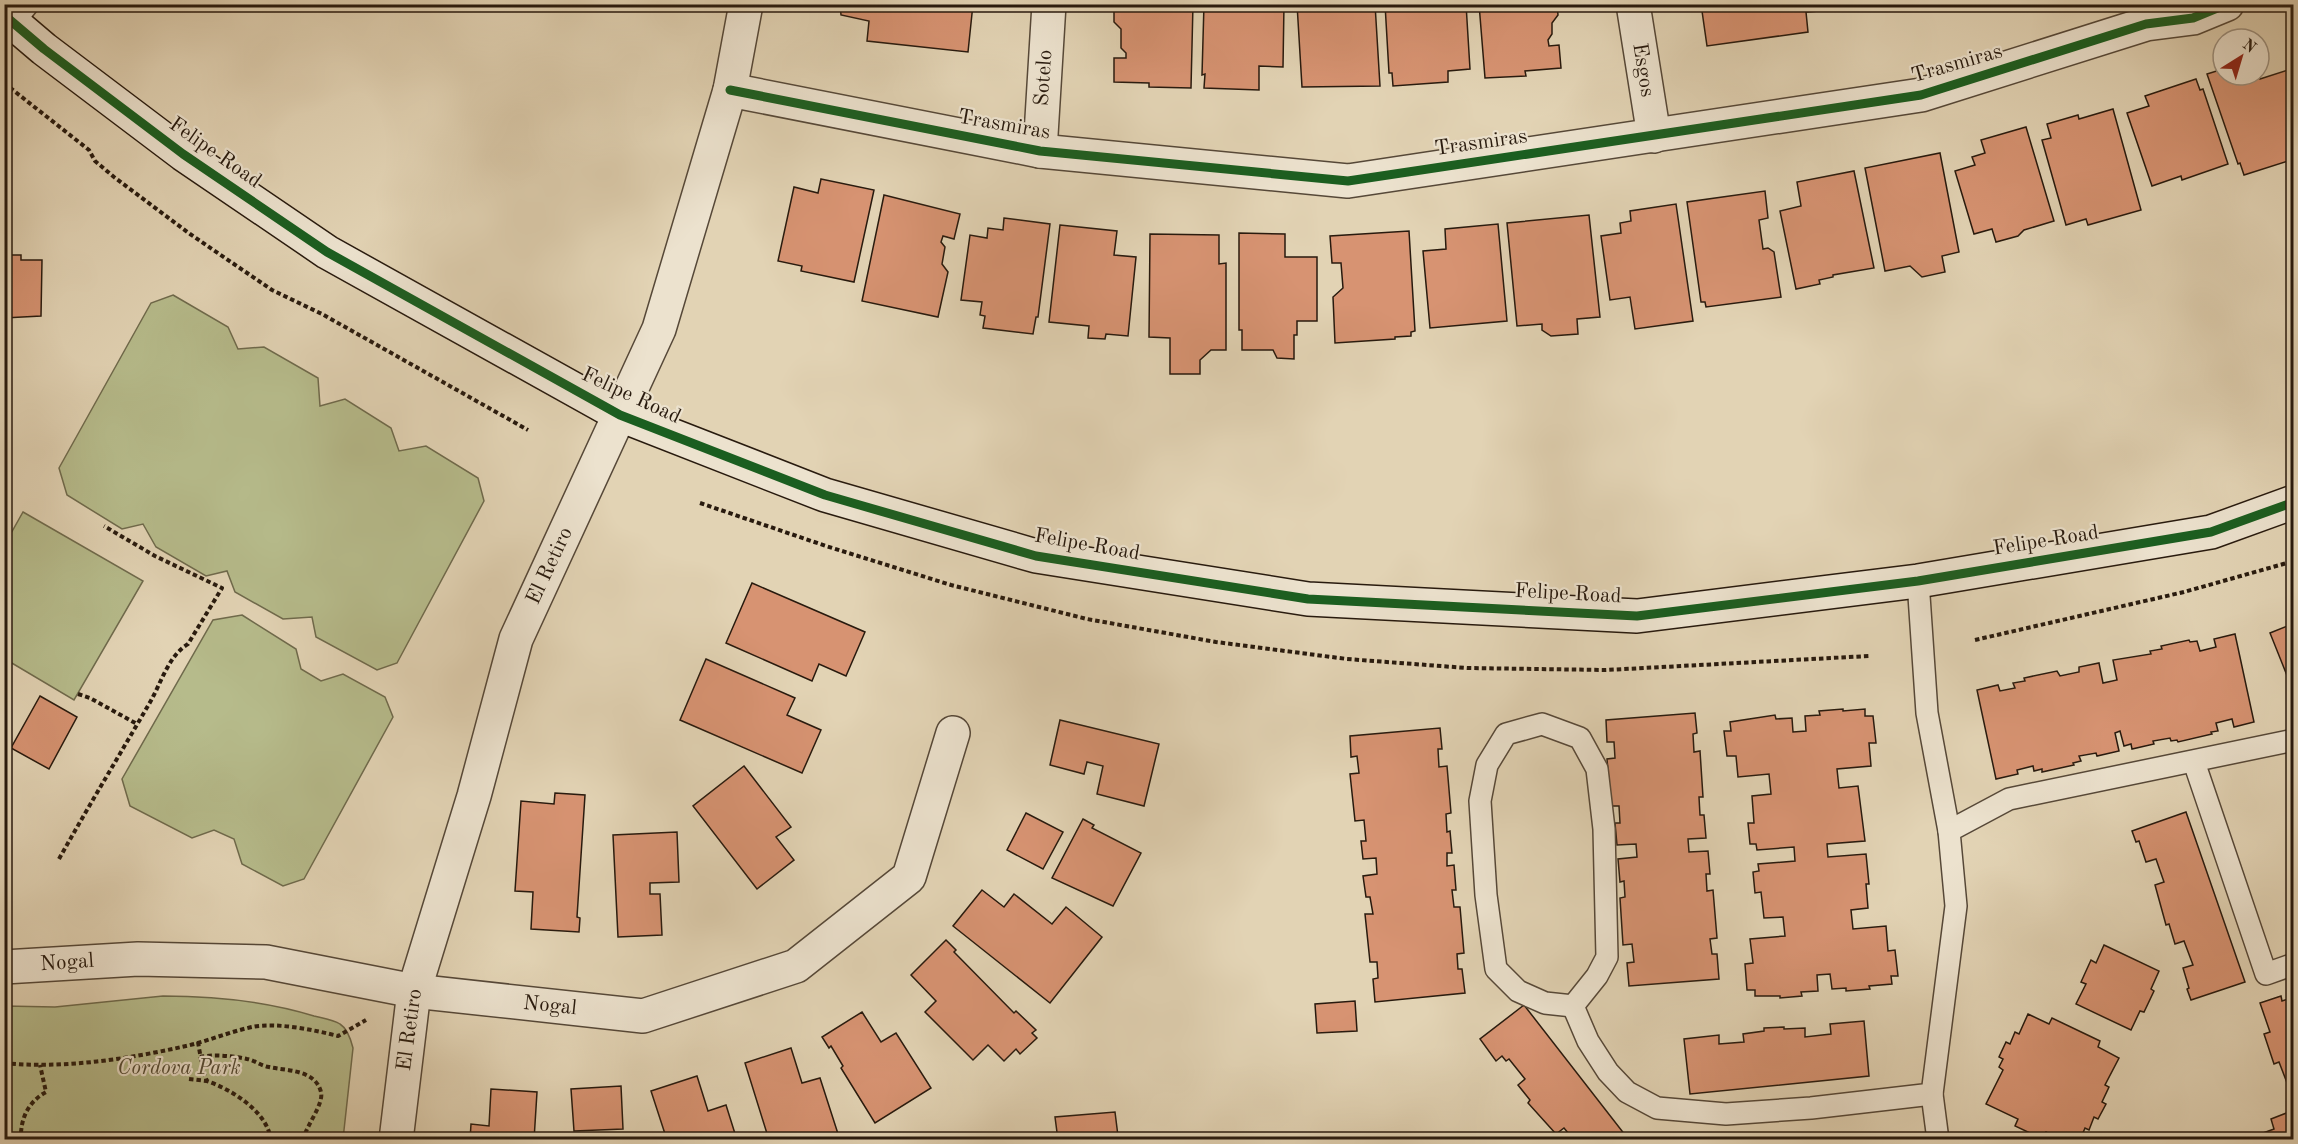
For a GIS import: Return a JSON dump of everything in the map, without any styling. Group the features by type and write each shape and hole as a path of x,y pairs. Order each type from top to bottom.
{"street":[{"name":"El Retiro","path":"396,1140 414,991 474,796 516,639 659,329 730,90 746,4"},
{"name":"Sotelo","path":"1040,151 1049,4"},
{"name":"Esgos","path":"1633,4 1654,136"},
{"name":"Trasmiras","path":"730,90 1040,151 1348,181 1921,95 2143,14 2193,18 2227,4"},
{"name":"Felipe Road","path":"15,14 44,49 183,154 327,252 620,415 825,495 1036,556 1308,599 1637,615 1918,580 2211,532 2294,502"},
{"name":"Nogal","path":"4,967 138,958 266,962 414,991 643,1016 796,966 909,877 952,733"}],"lane":[{"path":"1918,580 1927,713 1949,831 1956,906 1932,1094 1938,1140"},
{"path":"1542,724 1580,738 1597,769 1603,819 1607,957 1597,976 1573,1006 1545,1003 1518,991 1496,969 1486,894 1480,801 1486,765 1506,734 1542,724"},
{"path":"1949,831 2009,799 2294,740"},
{"path":"2194,762 2266,974 2294,964"},
{"path":"1573,1006 1588,1041 1608,1072 1627,1092 1657,1108 1726,1114 1811,1108 1932,1094"}],"path":[{"path":"4,83 89,150 94,162 190,234 272,290 322,314 528,430"},
{"path":"59,859 174,657 181,648 188,644 222,588 155,556 104,526"},
{"path":"1975,640 2184,592 2294,561"},
{"path":"78,694 90,698 137,724"},
{"path":"4,1064 40,1065 124,1056 198,1042 255,1026 292,1027 338,1036 414,991"},
{"path":"198,1042 207,1081"},
{"path":"200,1057 212,1055 247,1059 268,1067 296,1071 310,1077 321,1091 321,1099 303,1140"},
{"path":"21,1140 21,1126 28,1107 35,1098 45,1092 40,1065"},
{"path":"189,1079 220,1085 261,1116 270,1131 271,1140"}],"green space":[{"path":"173,295 228,327 238,349 264,347 318,378 320,406 345,399 391,428 399,451 426,446 478,478 484,501 397,663 377,670 316,637 312,617 283,619 235,592 227,571 206,576 156,547 143,524 122,529 67,495 59,468 151,303"},
{"path":"23,512 143,581 74,700 5,659 5,544"},
{"path":"242,615 296,649 301,669 321,681 343,674 385,697 393,717 304,879 283,886 242,864 234,839 214,830 192,838 130,806 122,779 213,620"},
{"name":"Cordova Park","path":"163,996 220,998 258,1003 328,1019 343,1026 353,1048 343,1139 5,1139 5,1006 55,1007"}],"building":[{"path":"840,4 973,4 968,52 867,41 869,21 841,15"},
{"path":"1114,4 1193,4 1191,88 1149,87 1149,83 1114,82 1114,58 1126,58 1126,53 1121,48 1121,29 1114,22"},
{"path":"1204,4 1284,4 1283,67 1259,66 1259,90 1204,88 1205,74 1202,75"},
{"path":"1297,4 1375,4 1380,86 1302,87"},
{"path":"1385,4 1466,4 1470,69 1448,71 1448,82 1393,86 1392,73 1389,73"},
{"path":"1479,4 1557,4 1558,15 1552,23 1552,34 1548,40 1549,46 1559,45 1561,68 1525,71 1526,76 1485,78"},
{"path":"1701,4 1818,4 1819,11 1806,12 1808,32 1707,46"},
{"path":"2291,69 2294,77 2294,159 2244,175 2240,163 2238,164 2211,87 2271,87 2271,75"},
{"path":"2211,73 2211,86 2207,74"},
{"path":"2196,79 2200,90 2203,89 2228,164 2182,180 2181,176 2152,186 2127,113 2149,106 2145,96"},
{"path":"2113,109 2141,210 2088,225 2086,219 2066,225 2042,140 2051,138 2047,124 2078,115 2079,119"},
{"path":"2026,127 2054,221 2024,230 2018,236 1996,242 1992,229 1974,234 1955,171 1975,165 1972,157 1985,153 1981,140"},
{"path":"1940,153 1959,252 1942,256 1945,272 1922,277 1910,266 1885,271 1865,168"},
{"path":"1854,171 1874,268 1833,275 1833,277 1819,280 1820,284 1796,289 1780,211 1801,206 1797,182"},
{"path":"821,179 874,190 854,282 801,271 802,266 778,261 794,187 818,193"},
{"path":"1765,191 1768,218 1759,220 1763,249 1768,248 1774,252 1781,297 1706,307 1705,302 1701,302 1687,202"},
{"path":"884,195 960,214 954,239 943,236 941,242 945,247 942,264 948,272 938,317 862,301"},
{"path":"1676,204 1693,321 1635,329 1630,297 1610,300 1601,236 1621,233 1620,223 1631,221 1630,211"},
{"path":"1589,215 1600,317 1577,319 1578,334 1551,336 1542,330 1542,324 1517,326 1507,223"},
{"path":"1004,218 1050,224 1038,317 1036,317 1033,334 983,328 985,316 980,315 982,302 961,300 970,235 987,238 988,228 1003,230"},
{"path":"1498,224 1507,321 1430,328 1423,251 1446,249 1445,229"},
{"path":"1060,225 1117,231 1114,255 1136,257 1128,336 1106,334 1105,339 1088,338 1089,326 1049,322"},
{"path":"1409,231 1415,331 1411,332 1411,336 1395,337 1395,339 1335,343 1333,297 1343,288 1341,263 1332,263 1330,236"},
{"path":"1239,233 1285,234 1285,257 1317,257 1317,321 1297,321 1297,335 1294,335 1294,359 1277,358 1273,350 1242,350 1242,330 1239,330"},
{"path":"1150,234 1219,235 1219,264 1226,263 1226,350 1211,350 1200,360 1200,374 1170,374 1170,338 1149,337"},
{"path":"4,255 21,255 21,260 42,260 41,316 4,318"},
{"path":"752,583 865,632 846,676 819,664 812,681 726,643"},
{"path":"2290,625 2294,633 2294,693 2270,633"},
{"path":"2235,634 2254,722 2234,727 2232,719 2216,723 2218,731 2211,732 2212,734 2178,742 2177,740 2171,741 2170,738 2153,741 2154,744 2132,749 2131,744 2124,746 2120,731 2115,733 2119,751 2097,756 2096,753 2079,756 2081,761 2073,763 2074,765 2042,772 2042,769 2034,771 2033,766 2017,770 2018,774 1996,779 1977,690 1998,685 2000,691 2015,688 2013,683 2025,681 2024,678 2057,671 2060,676 2079,672 2079,667 2099,663 2103,683 2117,680 2113,660 2151,654 2150,651 2162,649 2161,646 2189,640 2190,642 2197,641 2200,651 2216,647 2214,639"},
{"path":"706,659 795,698 787,715 821,730 802,773 680,720"},
{"path":"40,696 77,717 49,769 11,748"},
{"path":"1843,709 1843,711 1865,709 1865,716 1873,716 1876,743 1869,743 1871,766 1837,769 1839,788 1858,786 1865,841 1827,844 1828,857 1866,854 1869,884 1866,884 1868,908 1851,910 1853,929 1886,926 1888,951 1895,950 1898,976 1891,976 1892,984 1846,991 1846,988 1832,989 1830,974 1817,975 1818,991 1801,992 1802,996 1780,998 1780,996 1755,996 1755,990 1747,990 1745,964 1753,963 1750,939 1785,936 1783,917 1764,918 1761,892 1755,893 1753,872 1759,871 1758,864 1795,861 1794,847 1757,850 1756,844 1750,844 1748,823 1754,823 1752,796 1771,794 1769,774 1738,777 1736,756 1727,756 1724,731 1731,731 1730,722 1775,715 1776,719 1792,718 1793,732 1806,731 1805,716 1820,715 1819,711"},
{"path":"1695,713 1697,733 1693,734 1694,752 1700,751 1703,797 1699,797 1700,815 1704,815 1706,838 1688,839 1689,852 1708,851 1710,874 1706,874 1707,891 1713,890 1717,938 1710,939 1712,954 1717,954 1719,979 1629,986 1627,963 1634,962 1632,944 1623,945 1620,898 1625,897 1624,881 1620,882 1618,859 1637,857 1636,844 1617,845 1615,823 1620,823 1619,806 1611,806 1607,759 1615,758 1614,742 1607,742 1606,720"},
{"path":"1060,720 1159,744 1144,806 1097,794 1103,766 1087,762 1084,774 1050,765"},
{"path":"1440,728 1442,749 1438,749 1439,767 1447,766 1451,813 1446,814 1452,853 1447,853 1447,866 1454,865 1456,890 1452,890 1454,907 1460,907 1464,953 1457,954 1458,969 1462,969 1465,993 1375,1002 1373,979 1378,978 1377,962 1370,962 1365,914 1373,914 1370,897 1366,897 1363,876 1377,874 1376,858 1363,859 1361,841 1366,841 1364,820 1355,821 1350,774 1359,773 1357,756 1351,757 1350,736"},
{"path":"744,766 791,827 776,837 794,860 757,889 693,806"},
{"path":"555,793 585,795 577,917 580,918 579,932 531,929 533,892 515,891 521,801 554,804"},
{"path":"2186,812 2245,982 2191,1000 2183,968 2193,965 2184,941 2175,944 2169,924 2166,925 2155,885 2164,882 2156,859 2146,862 2139,841 2136,842 2132,831"},
{"path":"1026,813 1063,832 1043,869 1007,850"},
{"path":"1083,819 1094,825 1092,828 1141,853 1113,906 1052,878"},
{"path":"677,832 679,882 650,883 650,894 660,894 662,935 618,937 613,835"},
{"path":"982,890 1004,907 1014,894 1052,924 1066,907 1102,937 1050,1003 953,926"},
{"path":"946,940 956,950 954,952 1014,1013 1016,1011 1036,1030 1032,1033 1037,1038 1020,1054 1016,1049 1004,1061 988,1045 973,1060 925,1012 936,1001 911,975"},
{"path":"2104,945 2159,971 2151,989 2154,991 2144,1012 2140,1011 2131,1030 2076,1004 2086,984 2081,982 2091,960 2096,963"},
{"path":"2281,996 2282,1001 2294,997 2294,1086 2289,1088 2279,1062 2274,1064 2264,1034 2270,1032 2260,1003"},
{"path":"1355,1001 1357,1031 1317,1033 1315,1004"},
{"path":"1524,1005 1629,1140 1574,1140 1564,1128 1556,1134 1528,1103 1530,1100 1518,1085 1525,1079 1509,1059 1506,1061 1502,1056 1496,1061 1480,1039"},
{"path":"862,1012 881,1042 896,1033 931,1088 875,1123 841,1068 843,1066 831,1046 829,1048 822,1037"},
{"path":"2028,1014 2049,1024 2052,1018 2100,1041 2098,1047 2119,1058 2105,1085 2109,1087 2102,1102 2106,1104 2098,1119 2094,1117 2089,1130 2085,1128 2080,1140 2062,1140 2046,1132 2043,1139 2015,1126 2018,1119 1986,1104 2003,1070 1999,1067 2003,1059 1999,1057 2006,1042 2010,1044 2015,1032 2019,1034"},
{"path":"1864,1021 1869,1076 1690,1094 1684,1039 1719,1035 1719,1044 1744,1042 1743,1034 1764,1031 1764,1028 1784,1027 1784,1029 1805,1028 1805,1037 1831,1034 1830,1024"},
{"path":"791,1048 802,1083 820,1078 840,1140 769,1140 745,1063"},
{"path":"697,1076 708,1111 726,1105 737,1140 667,1140 651,1091"},
{"path":"621,1086 623,1129 574,1131 571,1089"},
{"path":"491,1089 537,1092 534,1140 470,1140 471,1124 489,1126"},
{"path":"2294,1110 2294,1140 2265,1140 2263,1133 2274,1129 2271,1119"},
{"path":"1115,1112 1118,1136 1139,1134 1140,1140 1058,1140 1055,1117"}],"cycle path":[{"path":"730,90 1040,151 1348,181 1921,95 2146,24 2193,18 2227,4"},
{"path":"4,15 44,49 183,154 327,252 620,415 825,495 1036,556 1308,599 1637,616 1918,581 2211,532 2294,502"}]}
